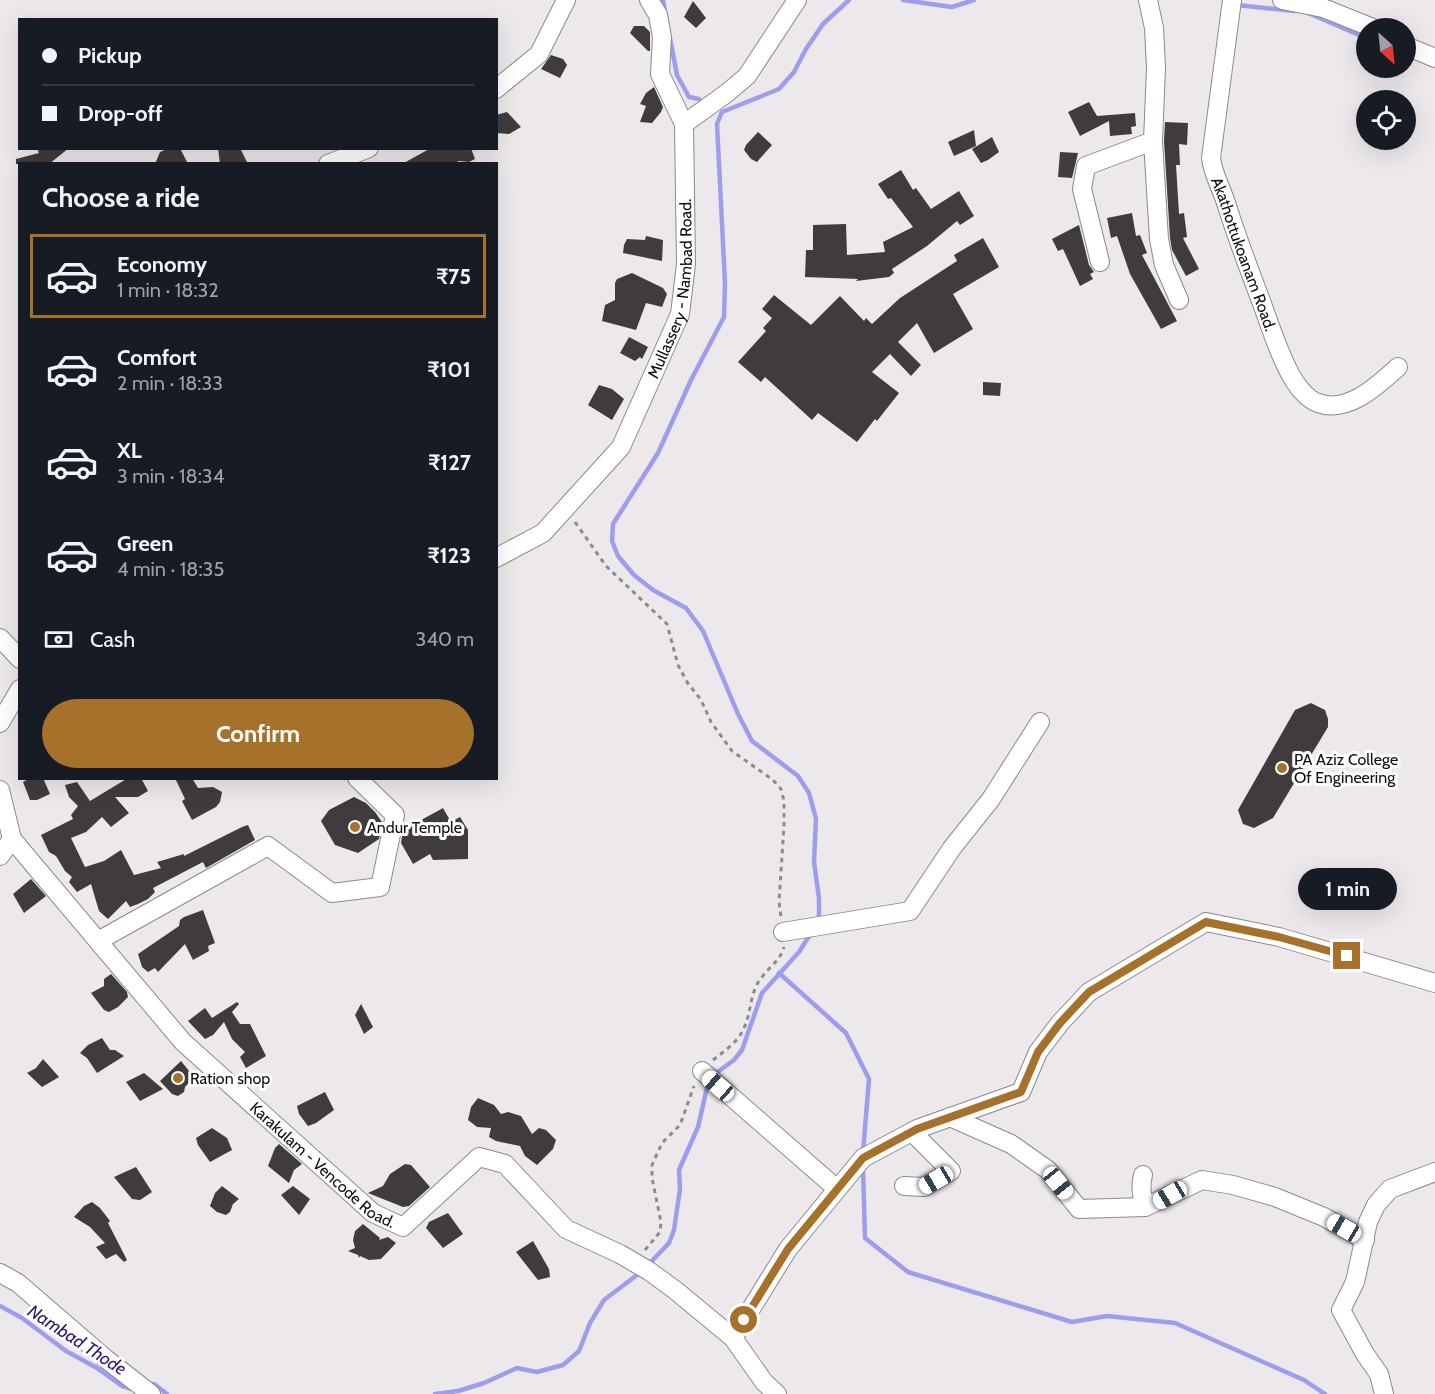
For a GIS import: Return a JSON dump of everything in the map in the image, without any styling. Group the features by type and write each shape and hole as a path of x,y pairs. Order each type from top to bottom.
{"street":[{"path":"498,87 539,54 566,0"},
{"path":"649,0 658,15 662,37 660,74 684,124 747,76 797,0"},
{"path":"1148,0 1154,28 1156,68 1153,141 1159,239 1164,265 1179,300"},
{"path":"1282,0 1323,8 1356,21"},
{"name":"Akathottukoanam Road.","path":"1231,7 1211,158 1212,166 1271,328 1294,382 1315,402 1333,406 1345,403 1368,391 1398,367"},
{"path":"1416,51 1435,58"},
{"name":"Mullassery - Nambad Road.","path":"498,557 543,533 621,447 680,314 686,264 684,124"},
{"path":"1100,262 1082,189 1086,166 1153,141"},
{"path":"333,162 364,150"},
{"path":"0,638 18,657"},
{"path":"0,723 18,692"},
{"path":"783,932 910,911 952,848 991,799 1040,722"},
{"path":"98,941 268,846 332,893 380,887 395,815 359,780"},
{"path":"0,790 12,839 0,856"},
{"name":"Karakulam - Vencode Road.","path":"12,839 183,1042 373,1213 403,1227 479,1156 505,1164 566,1229 642,1267 675,1290 733,1338 764,1382 777,1394"},
{"path":"733,1338 788,1249 863,1158 912,1131 1021,1092 1038,1052 1060,1023 1089,992 1206,922 1279,937 1435,983"},
{"path":"702,1071 837,1189"},
{"path":"950,1117 1011,1144 1048,1170 1079,1209 1145,1206 1202,1180 1233,1185 1275,1197 1324,1217 1365,1240"},
{"path":"904,1186 924,1187 951,1172 912,1131"},
{"path":"1384,1394 1379,1374 1365,1354 1341,1310 1355,1282 1368,1222 1376,1205 1390,1189 1435,1172"},
{"path":"1143,1175 1141,1195 1145,1206"},
{"path":"0,1273 18,1283 147,1390"}],"path":[{"path":"566,508 606,566 667,624 682,674 701,700 711,722 732,751 773,780 781,789 784,801 779,902 784,945 781,957 761,977 754,991 744,1030 730,1047 702,1071 680,1125 662,1143 652,1165 652,1178 661,1222 660,1233 642,1267"}],"building":[{"path":"693,1 706,18 696,28 684,17"},
{"path":"634,26 644,26 650,32 650,51 630,33"},
{"path":"551,55 563,59 567,65 560,78 541,69"},
{"path":"654,87 663,107 661,112 652,123 640,122 646,106 640,104 646,93"},
{"path":"1089,102 1097,116 1135,113 1136,126 1131,127 1132,134 1110,136 1109,121 1080,136 1068,112"},
{"path":"507,112 521,127 509,134 498,133 498,114"},
{"path":"1165,122 1188,123 1187,145 1179,144 1180,165 1176,165 1179,214 1184,213 1187,237 1183,238 1199,269 1186,276 1172,250 1170,238 1164,141"},
{"path":"974,130 976,146 954,156 948,142"},
{"path":"758,132 772,145 757,162 751,159 744,150"},
{"path":"992,137 999,152 981,163 972,149"},
{"path":"38,150 66,150 52,162 18,162 16,164 16,159 39,153"},
{"path":"181,150 187,162 156,162 160,152"},
{"path":"218,150 241,150 247,162 220,162"},
{"path":"427,150 472,150 475,159 469,162 406,162"},
{"path":"1060,152 1078,153 1072,178 1058,177"},
{"path":"901,170 913,190 916,188 931,209 959,191 974,216 960,225 957,221 927,246 892,269 894,273 889,277 856,281 858,279 805,277 806,250 813,250 813,225 846,224 847,255 885,252 883,242 913,227 878,184"},
{"path":"1132,213 1136,236 1140,235 1147,253 1142,255 1177,321 1161,329 1130,274 1117,236 1111,238 1107,218"},
{"path":"1079,225 1089,265 1094,272 1090,274 1093,279 1080,286 1063,249 1058,251 1052,239"},
{"path":"646,236 663,240 662,261 623,253 627,239 645,240"},
{"path":"983,238 999,267 953,294 973,329 934,353 917,323 898,342 921,365 911,376 890,354 872,372 899,393 857,442 818,413 812,420 765,377 761,382 738,362 766,331 763,328 772,318 762,309 774,295 811,325 840,296 864,321 866,318 872,324 900,298 957,261 954,255"},
{"path":"632,273 663,288 667,294 662,307 646,303 636,330 602,321 605,305 615,300 617,279"},
{"path":"629,337 648,347 642,359 640,357 635,361 620,353"},
{"path":"983,382 1001,383 1000,396 983,395"},
{"path":"599,385 612,389 624,399 612,420 588,405"},
{"name":"PA Aziz College Of Engineering","path":"1311,703 1325,710 1328,727 1273,818 1254,828 1243,824 1238,810 1295,710"},
{"path":"44,780 50,794 37,800 30,800 23,782"},
{"path":"125,780 142,780 148,791 138,797 115,797 129,813 111,827 102,817 86,832 71,838 85,867 104,861 121,850 134,875 161,868 157,862 184,854 184,856 248,825 255,840 206,868 203,862 153,888 155,892 138,904 130,907 126,901 108,919 99,911 91,884 77,892 69,882 72,877 65,871 56,856 49,852 41,835 73,819 71,815 78,806 69,797 65,785 77,782 90,801"},
{"path":"176,780 193,780 198,788 213,787 222,792 220,802 216,807 192,820 182,801 185,799"},
{"name":"Andur Temple","path":"354,797 366,803 382,822 379,839 358,853 335,845 321,821 329,810"},
{"path":"443,808 451,822 460,817 468,830 468,859 433,860 430,854 413,864 401,843 403,830"},
{"path":"31,879 46,896 24,913 13,894"},
{"path":"203,910 215,943 208,946 209,951 193,960 185,944 158,972 155,968 148,972 142,967 138,954 179,926 180,920 184,917"},
{"path":"111,974 127,992 128,997 109,1012 104,1010 91,993 104,986 104,979"},
{"path":"237,1002 239,1004 232,1012 240,1024 250,1024 266,1056 246,1068 240,1057 245,1052 232,1039 224,1022 213,1035 205,1039 188,1021 205,1008 212,1018"},
{"path":"361,1004 373,1027 364,1034 355,1015"},
{"path":"102,1038 110,1050 115,1050 124,1056 97,1073 87,1058 80,1053 88,1045"},
{"path":"43,1059 59,1077 42,1087 27,1073 36,1068"},
{"name":"Ration shop","path":"181,1061 194,1077 185,1087 184,1092 178,1096 172,1094 160,1081"},
{"path":"144,1073 163,1089 140,1101 126,1082"},
{"path":"325,1092 334,1110 308,1126 299,1114 297,1106"},
{"path":"478,1098 494,1105 501,1114 508,1112 521,1116 532,1134 539,1128 546,1130 556,1140 553,1149 537,1165 525,1156 520,1146 496,1141 489,1137 491,1128 477,1127 468,1120 471,1107"},
{"path":"212,1128 227,1138 232,1150 210,1162 196,1138"},
{"path":"279,1144 302,1164 294,1170 289,1183 268,1166"},
{"path":"405,1164 411,1165 430,1187 409,1206 403,1207 368,1193 383,1186 390,1174"},
{"path":"136,1167 152,1192 140,1200 132,1199 114,1177"},
{"path":"222,1186 239,1199 226,1215 210,1206 215,1193"},
{"path":"293,1186 310,1199 299,1215 281,1195"},
{"path":"92,1202 110,1221 108,1223 127,1260 124,1262 116,1254 106,1259 96,1247 105,1243 90,1227 74,1217 84,1206"},
{"path":"448,1213 463,1234 443,1248 426,1228 429,1222"},
{"path":"363,1224 380,1238 379,1240 388,1237 396,1243 381,1259 369,1260 360,1256 359,1258 358,1255 348,1251 355,1248 353,1240 355,1231"},
{"path":"533,1241 549,1269 550,1277 538,1280 516,1252"}],"waterway":[{"path":"663,0 665,12"},
{"path":"819,921 819,898 814,862 816,819 809,793 798,776 752,741 738,714 703,631 686,608 653,590 634,575 618,556 612,541 613,524 658,453 691,380 724,317 725,283 717,124 722,112 779,89 794,72 823,24 849,0"},
{"path":"903,0 952,7 974,0"},
{"path":"1237,5 1294,11"},
{"path":"1308,13 1356,34"},
{"path":"670,38 677,75 689,97 699,99"},
{"path":"712,1076 734,1060 742,1050 762,993 799,952 811,933"},
{"path":"779,973 846,1033 869,1079 863,1153"},
{"path":"647,1266 669,1243 674,1230 680,1189 679,1170 698,1127 708,1083"},
{"path":"863,1168 865,1238 908,1272 1072,1322 1107,1316 1175,1323 1304,1380 1325,1394"},
{"path":"435,1394 458,1391 484,1383 517,1368 537,1372 563,1365 579,1351 590,1323 604,1300 641,1272"},
{"name":"Nambad Thode","path":"0,1306 22,1318 66,1351 97,1368 122,1386 132,1389"},
{"name":"Nambad Thode","path":"147,1385 154,1384 167,1394"}],"place":[{"name":"PA Aziz College Of Engineering","path":"1282,768"},
{"name":"Andur Temple","path":"355,827"},
{"name":"Ration shop","path":"178,1078"}],"route":[{"path":"744,1320 788,1249 863,1158 917,1129 1021,1092 1038,1052 1060,1023 1089,992 1206,922 1279,937 1347,956"}]}
